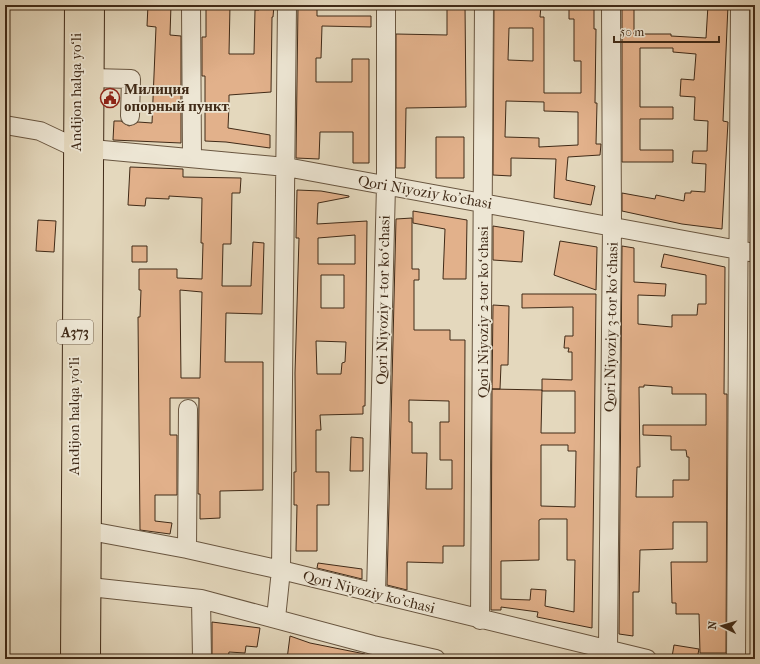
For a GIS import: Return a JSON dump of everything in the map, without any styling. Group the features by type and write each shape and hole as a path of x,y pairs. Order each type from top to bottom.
{"highway":[{"name":"Andijon halqa yo‘li","path":"76,5 84,148 90,531 90,659"},
{"name":"Andijon halqa yo‘li","path":"72,659 84,148 92,78 93,5"}],"street":[{"path":"190,5 192,158"},
{"path":"276,618 281,570 287,5"},
{"name":"Qori Niyoziy 1-tor koʻchasi","path":"376,594 386,185 386,5"},
{"name":"Qori Niyoziy 2-tor koʻchasi","path":"480,620 484,203 484,5"},
{"name":"Qori Niyoziy 3-tor koʻchasi","path":"608,649 612,226 611,5"},
{"path":"736,659 747,251 740,5"},
{"path":"92,78 131,79 130,116"},
{"path":"5,125 40,131 84,148"},
{"name":"Qori Niyoziy ko'chasi","path":"84,148 286,167 747,251"},
{"path":"187,549 188,410"},
{"name":"Qori Niyoziy ko'chasi","path":"90,531 187,549 281,570 480,620 647,659"},
{"path":"90,587 202,599 276,618 373,652 436,659"},
{"path":"202,599 202,659"}],"building":[{"path":"148,5 171,5 170,35 181,36 181,143 113,140 114,121 121,121 129,126 138,122 152,123 156,27 147,26"},
{"path":"206,5 230,5 229,54 254,54 255,10 259,10 259,5 274,5 272,17 271,92 229,95 228,128 270,135 270,148 226,142 205,141 205,76 202,76 202,37 206,37"},
{"path":"298,5 317,5 317,16 371,16 371,27 322,26 321,58 316,58 316,82 352,82 352,59 369,59 369,163 353,163 353,132 320,132 319,159 296,158"},
{"path":"447,5 465,5 466,107 406,108 405,168 396,168 396,34 447,35"},
{"path":"494,5 541,6 540,17 544,17 544,93 581,93 581,61 574,61 574,19 569,19 569,5 594,5 594,29 596,29 596,144 601,144 600,155 568,157 566,180 595,186 591,205 554,198 556,159 511,158 511,176 493,175","holes":["509,28 533,28 533,61 508,60","506,101 544,102 544,111 578,112 578,145 539,147 539,138 505,137"]},
{"path":"622,5 634,5 634,34 671,34 671,36 706,38 708,5 728,5 723,121 728,122 722,229 682,224 622,211 622,193 655,199 656,195 684,201 685,193 691,193 691,191 705,192 706,164 692,163 693,151 707,151 708,121 694,120 695,97 680,96 681,79 694,80 696,54 673,52 673,48 640,48 640,107 673,107 673,119 640,119 640,150 673,150 673,162 622,162"},
{"path":"436,137 464,137 464,178 436,178"},
{"path":"130,167 183,169 183,177 241,178 240,193 232,193 231,244 223,244 222,286 251,286 253,242 264,243 262,314 226,313 225,362 263,362 263,490 220,491 220,518 200,519 200,494 198,494 199,398 170,398 170,435 177,435 177,495 155,495 155,521 172,523 170,534 140,530 138,317 140,317 141,290 139,290 139,269 177,269 177,278 202,279 202,198 169,196 169,199 146,198 145,206 128,205","holes":["180,290 202,292 200,378 181,378"]},
{"path":"297,190 321,191 349,196 318,203 317,224 367,221 365,406 363,406 363,414 320,415 321,430 316,430 316,472 329,472 329,505 317,505 317,551 296,551 297,505 294,505 294,472 296,472 295,373 299,238 296,238","holes":["355,235 355,264 318,264 318,238","321,275 344,275 344,308 321,308","316,341 346,342 345,362 342,363 341,374 317,374"]},
{"path":"413,211 467,220 466,279 443,279 445,229 413,223"},
{"path":"412,218 412,269 419,269 419,280 414,280 414,330 450,330 450,340 465,340 464,546 443,546 443,563 407,562 407,590 387,585 396,219","holes":["409,400 449,401 449,422 440,422 440,460 452,460 452,489 426,489 427,453 412,453 412,422 409,422"]},
{"path":"38,220 56,221 54,252 36,251"},
{"path":"493,226 524,231 522,262 493,260"},
{"path":"560,241 597,247 596,290 554,275"},
{"path":"132,246 147,246 147,262 132,262"},
{"path":"622,246 634,248 634,282 666,284 665,296 638,295 638,324 672,327 672,315 697,315 698,304 706,304 706,275 661,267 664,254 725,267 724,394 727,394 726,653 700,653 699,614 676,614 676,603 672,603 671,562 707,562 707,522 673,522 673,549 640,550 639,592 633,592 633,636 619,634","holes":["644,385 672,387 672,394 706,394 706,425 643,425 643,435 671,436 671,450 686,450 687,457 689,457 689,480 673,480 673,497 636,497 637,467 640,467 639,387 644,387"]},
{"path":"522,294 596,294 592,628 537,617 538,612 501,607 501,610 491,610 492,389 542,390 542,379 572,380 572,352 568,352 569,348 564,348 565,336 573,336 573,307 522,308","holes":["542,391 575,391 575,433 541,433","541,445 568,445 568,451 576,451 575,507 541,506","567,519 567,560 575,560 574,612 545,606 546,590 531,589 530,600 501,599 501,561 539,560 539,520"]},
{"path":"493,305 509,306 508,365 501,365 500,389 492,389"},
{"path":"351,437 363,438 363,471 350,471"},
{"path":"318,563 362,569 362,579 317,568"},
{"path":"212,622 260,628 257,647 246,646 245,653 229,652 228,659 212,659"},
{"path":"290,636 310,643 365,654 364,659 287,659"},
{"path":"674,645 699,649 697,659 672,657"}],"place":[{"name":"Милиция опорный пункт","path":"110,98"}]}
